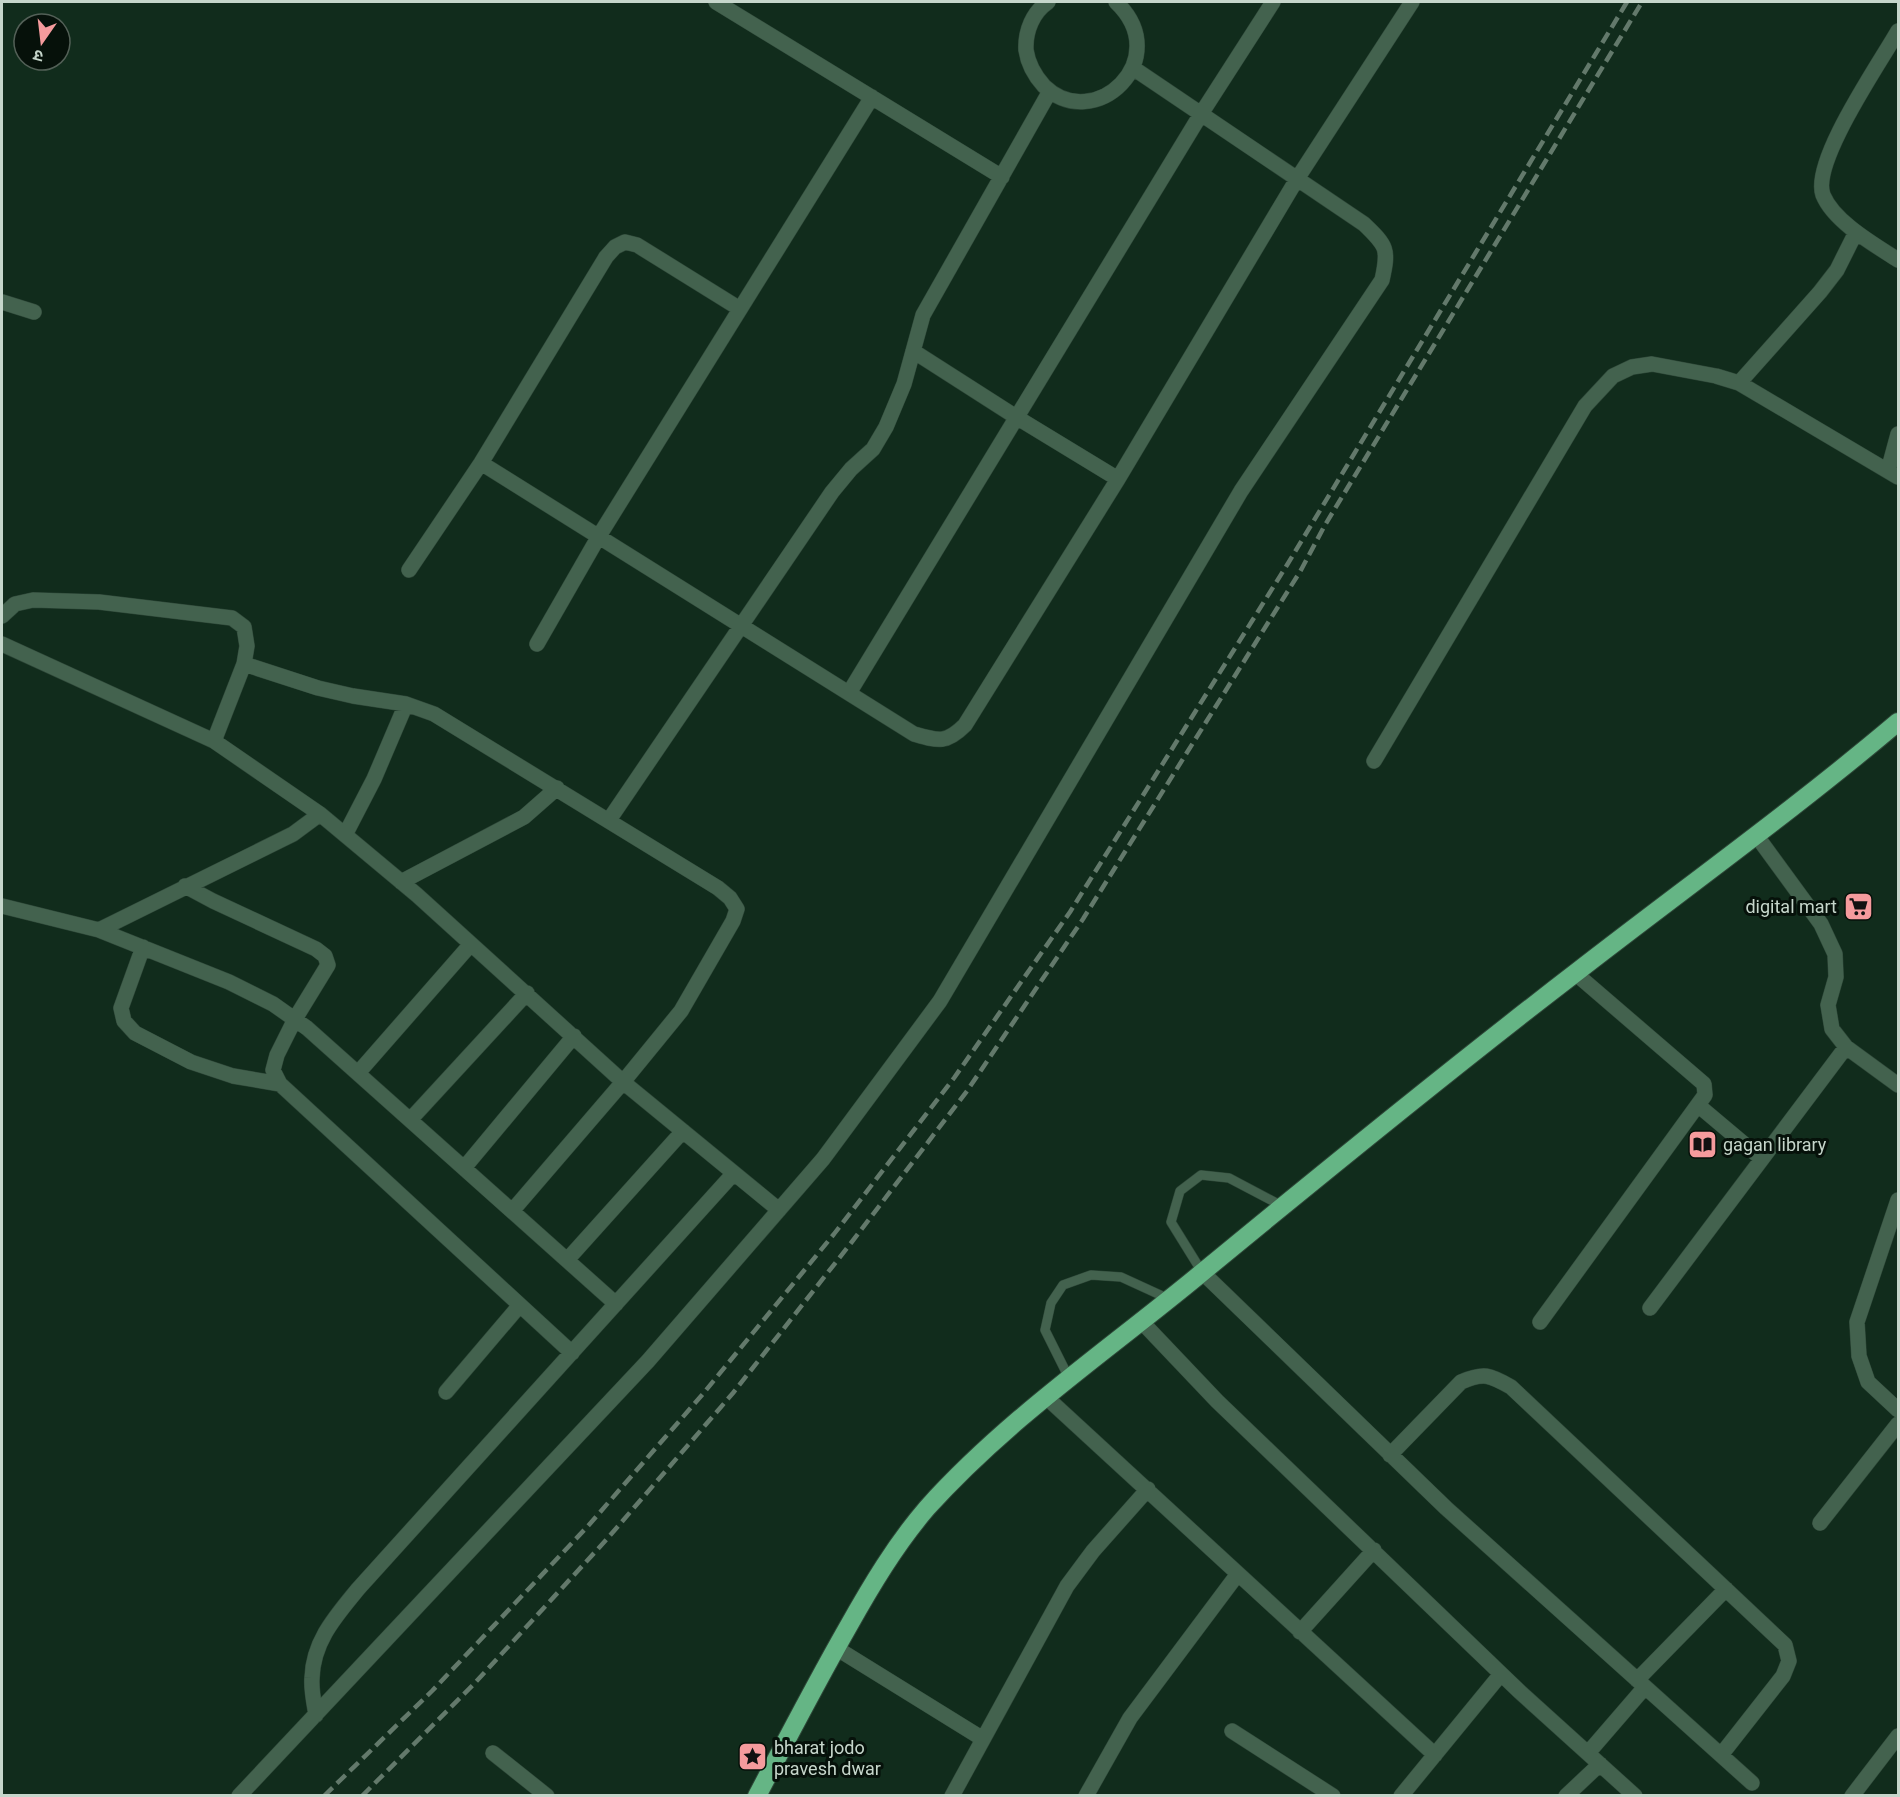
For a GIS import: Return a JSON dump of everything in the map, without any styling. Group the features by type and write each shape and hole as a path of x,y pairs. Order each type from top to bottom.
{"highway":[{"path":"757,1796 836,1648 893,1554 926,1510 966,1469 1046,1397 1358,1143 1575,973 1838,773 1899,722"}],"street":[{"path":"716,2 1002,177"},
{"path":"1040,3 1030,22 1026,41 1027,60 1036,78 1050,91 1065,98 1081,101 1097,99 1112,92 1133,68 1138,49 1136,30 1127,12 1116,2"},
{"path":"849,693 1201,114 1273,2"},
{"path":"481,463 914,734 935,740 952,738 965,725 1118,479 1297,179 1412,2"},
{"path":"1899,31 1832,145 1822,174 1823,194 1835,212 1856,232 1899,260"},
{"path":"238,1796 648,1361 823,1159 940,1001 1241,491 1382,280 1387,257 1381,241 1364,225 1133,68"},
{"path":"609,820 832,492 873,449 886,427 904,384 923,315 1050,91"},
{"path":"537,644 598,536 872,97"},
{"path":"1739,383 1820,292 1837,270 1856,232"},
{"path":"409,570 481,463 606,257 615,247 625,242 637,245 740,309"},
{"path":"2,302 34,312"},
{"path":"913,351 1118,479"},
{"path":"1374,761 1585,406 1613,376 1632,367 1652,364 1739,383 1893,474 1899,434"},
{"path":"2,616 15,604 33,600 99,602 232,618 244,627 247,646 244,664 214,741"},
{"path":"2,644 214,741 320,814 527,993 623,1082 779,1210"},
{"path":"244,664 344,694 406,704 434,714 718,888 730,897 737,909 733,921 681,1011 512,1211"},
{"path":"345,835 374,779 406,704"},
{"path":"401,882 524,817 557,788"},
{"path":"99,930 293,834 320,814"},
{"path":"1756,835 1821,924 1835,954 1836,977 1828,1005 1832,1029 1846,1047 1899,1084"},
{"path":"185,886 316,949 326,956 328,965 324,973 294,1019 276,1055 273,1070 280,1084 572,1353"},
{"path":"2,906 99,930 229,982 273,1004 358,1073 616,1304"},
{"path":"358,1073 471,944"},
{"path":"143,947 121,1008 124,1021 135,1034 191,1062 233,1076 280,1084"},
{"path":"1540,1322 1705,1095 1704,1084 1575,973"},
{"path":"410,1120 527,993"},
{"path":"464,1168 574,1036"},
{"path":"1650,1308 1846,1047"},
{"path":"1699,1106 1762,1159"},
{"path":"567,1260 683,1131"},
{"path":"316,1715 312,1678 316,1650 327,1626 734,1173"},
{"path":"1899,1200 1857,1322 1859,1356 1868,1382 1899,1410"},
{"path":"1202,1272 1390,1455 1752,1783"},
{"path":"446,1392 519,1305"},
{"path":"1141,1321 1217,1401 1501,1674 1635,1796"},
{"path":"1390,1455 1461,1382 1477,1375 1491,1375 1511,1387 1785,1645 1789,1660 1783,1676 1721,1755"},
{"path":"1046,1397 1435,1755"},
{"path":"1820,1523 1899,1424"},
{"path":"952,1796 1067,1586 1093,1551 1148,1489"},
{"path":"1300,1632 1374,1550"},
{"path":"1086,1796 1130,1718 1237,1575"},
{"path":"1588,1753 1641,1683 1726,1589"},
{"path":"836,1648 983,1739"},
{"path":"1401,1796 1501,1674"},
{"path":"1232,1731 1333,1796"},
{"path":"1852,1796 1899,1736"},
{"path":"493,1753 547,1796"},
{"path":"1566,1796 1600,1764"}],"lane":[{"path":"1202,1272 1172,1222 1180,1191 1201,1175 1229,1178 1282,1206"},
{"path":"1069,1378 1045,1330 1051,1303 1063,1285 1091,1275 1121,1277 1169,1299"}],"railway":[{"path":"324,1796 432,1691 588,1526 702,1395 834,1234 954,1078 1070,912 1287,565 1627,2"},
{"path":"362,1796 473,1685 607,1539 733,1393 967,1091 1083,919 1301,570 1325,525 1642,2"}],"place":[{"name":"digital mart","path":"1858,906"},
{"name":"gagan library","path":"1702,1144"},
{"name":"bharat jodo pravesh dwar","path":"753,1757"}]}
